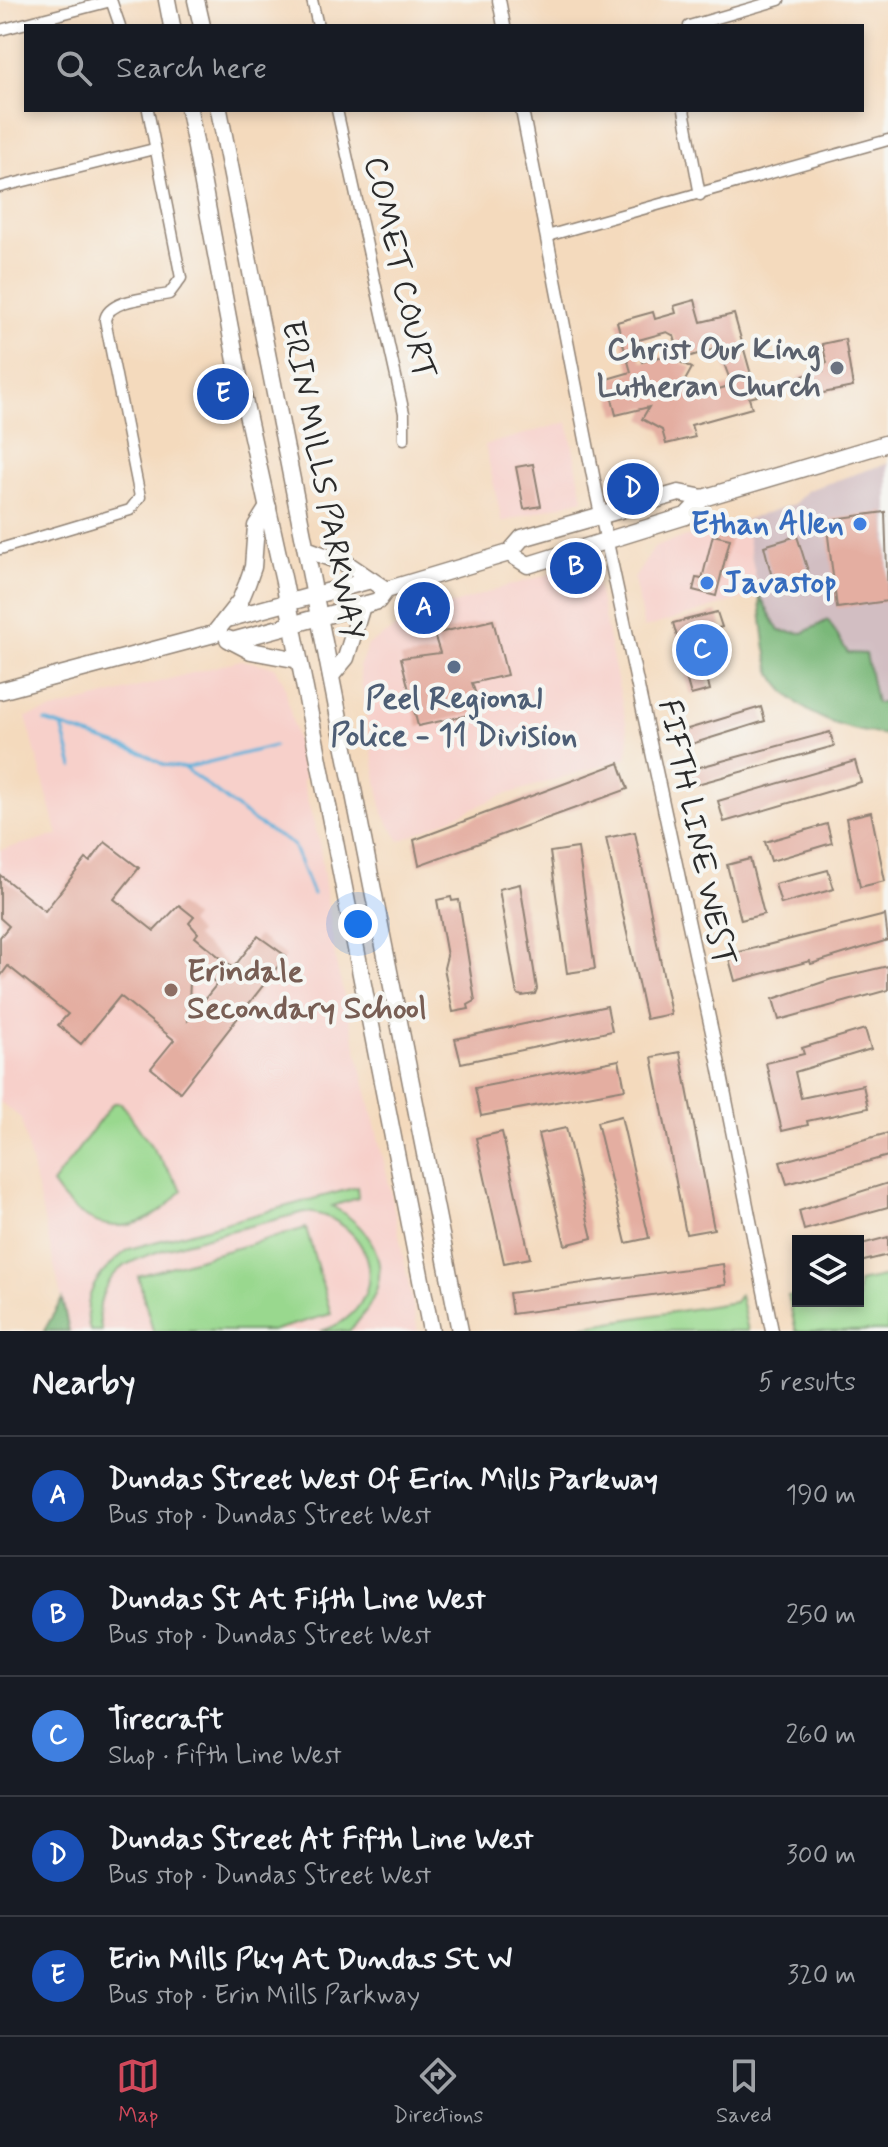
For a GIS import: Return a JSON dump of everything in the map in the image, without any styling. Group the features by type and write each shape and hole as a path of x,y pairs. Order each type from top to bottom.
{"main road":[{"path":"167,0 172,24"},
{"path":"196,0 202,24"},
{"name":"ERIN MILLS PARKWAY","path":"189,112 240,382 288,603 431,1331"},
{"name":"ERIN MILLS PARKWAY","path":"219,112 460,1331"},
{"path":"232,641 378,601 386,590 509,553 522,538 679,493 703,498 888,443"},
{"path":"509,553 528,565 686,516 703,498"},
{"path":"0,691 214,634 227,619 250,577 256,526 268,507"},
{"path":"306,549 349,565 386,590"},
{"path":"227,619 371,580"},
{"path":"331,676 346,658 362,606"},
{"path":"214,634 251,651 299,660"}],"street":[{"path":"312,0 318,24"},
{"path":"499,0 504,24"},
{"path":"696,24 779,0"},
{"path":"0,30 111,1 119,24"},
{"path":"0,549 130,510 140,497 105,320 106,312 113,306 169,294 181,278 148,112"},
{"name":"COMET COURT","path":"337,112 404,413 404,439"},
{"name":"FIFTH LINE WEST","path":"522,112 606,541 718,1060 772,1331"},
{"path":"684,112 700,195"},
{"path":"547,236 888,140"},
{"path":"0,187 154,149"}],"shaded area":[{"path":"568,422 583,499 502,522 485,445"},
{"path":"888,463 888,703 876,703 866,654 848,653 828,621 803,633 779,631 759,594 744,520 794,504 808,490"},
{"path":"744,520 759,594 644,628 634,579 655,546"},
{"path":"589,563 594,568 629,737 627,758 501,796 400,841 383,814 368,730 359,667 368,645 410,619 504,587"},
{"name":"Erindale Secondary School","path":"241,660 275,667 284,683 305,778 302,780 319,841 336,963 388,1179 418,1331 69,1331 21,1118 0,1102 0,850 58,835 26,717"}],"green space":[{"path":"759,594 779,631 803,633 828,620 848,653 866,654 876,703 888,703 888,735 856,730 826,720 786,692 775,679 769,662"},
{"path":"113,1103 121,1103 182,1190 150,1218 116,1226 98,1223 82,1215 66,1202 52,1184"},
{"path":"357,1187 358,1198 332,1206 351,1219 374,1247 379,1263 379,1280 364,1314 349,1331 320,1331 344,1320 359,1305 367,1286 368,1267 362,1247 349,1231 330,1218 305,1212 180,1245 134,1261 120,1269 105,1289 99,1314 102,1331 90,1331 90,1294 101,1275 129,1249"},
{"path":"306,1228 331,1314 271,1331 153,1331 138,1276"},
{"path":"888,1276 888,1331 796,1331 788,1296 792,1295 792,1307 864,1307 864,1281"},
{"path":"740,1295 748,1331 554,1331 735,1302"},
{"path":"62,1299 69,1331 44,1331"}],"building":[{"path":"695,300 701,322 734,314 757,396 749,398 752,408 691,425 695,437 666,444 662,430 642,419 649,407 616,415 607,379 631,372 617,322 653,312 655,319 676,313 674,306","holes":["667,332 674,336 681,359 718,348 732,385 699,395 682,386 692,368 667,355 642,362 635,341"]},
{"name":"Christ Our King Lutheran Church","path":"845,339 853,387 803,397 798,377 823,371 822,365 827,363 822,344"},
{"path":"533,464 541,506 524,509 516,467"},
{"path":"885,512 888,601 837,608 826,520"},
{"path":"713,535 730,539 716,596 693,590 696,578 702,579"},
{"path":"797,536 809,574 774,585 764,546"},
{"path":"717,612 722,627 707,631 717,667 705,670 710,690 691,695 682,663 694,660 688,637 678,640 673,623"},
{"name":"Peel Regional Police - 11 Division","path":"493,620 507,675 472,683 482,712 418,726 401,658 440,653 434,634"},
{"path":"761,707 765,721 682,747 678,732"},
{"path":"830,732 834,746 690,786 685,771"},
{"path":"855,761 861,782 724,822 718,801"},
{"path":"619,763 628,789 419,865 414,840"},
{"path":"871,812 885,881 860,887 846,818"},
{"path":"827,824 832,843 771,861 765,842"},
{"path":"635,832 671,1014 646,1019 606,838"},
{"path":"105,842 139,868 114,899 154,931 179,905 194,917 189,923 198,933 195,937 233,968 258,936 286,956 180,1092 151,1068 174,1040 120,996 81,1044 58,1025 68,1014 8,966 0,977 0,937 9,926 0,918 0,875 45,911 86,859 90,862","holes":["191,963 217,984 188,1020"]},
{"path":"578,848 595,969 567,973 550,852"},
{"path":"750,859 764,914 741,920 727,865"},
{"path":"828,870 834,889 781,904 775,884"},
{"path":"520,884 537,989 535,994 522,996 517,994 499,889"},
{"path":"451,897 452,901 459,900 475,1001 468,1005 469,1009 453,1012 444,968 447,956 437,900"},
{"path":"885,915 888,940 811,964 810,961 735,981 728,955"},
{"path":"888,966 888,990 779,1020 773,999 832,979"},
{"path":"607,1006 612,1031 461,1063 455,1039"},
{"path":"865,1029 871,1049 795,1072 801,1098 863,1085 868,1108 807,1121 808,1125 782,1131 766,1063 804,1054 802,1048"},
{"path":"680,1052 714,1229 686,1234 652,1057"},
{"path":"619,1060 625,1089 481,1116 475,1088"},
{"path":"621,1116 649,1238 626,1243 597,1122"},
{"path":"566,1128 592,1238 565,1245 538,1134"},
{"path":"502,1132 530,1258 504,1263 476,1138"},
{"path":"888,1133 888,1156 787,1184 780,1162"},
{"path":"888,1183 888,1207 804,1230 799,1211"},
{"path":"888,1237 888,1255 864,1261 864,1243"},
{"path":"723,1264 726,1285 512,1314 509,1293"}],"waterway":[{"path":"45,721 142,753 164,765 185,768 274,746"},
{"path":"63,729 73,767"},
{"path":"186,769 255,822 293,845 313,894"}],"place":[{"name":"Christ Our King Lutheran Church","path":"837,368"},
{"name":"Erin Mills Pky At Dundas St W","path":"223,394"},
{"name":"Dundas Street At Fifth Line West","path":"633,489"},
{"name":"Ethan Allen","path":"860,524"},
{"name":"Dundas St At Fifth Line West","path":"576,568"},
{"name":"Javastop","path":"707,583"},
{"name":"Dundas Street West Of Erin Mills Parkway","path":"424,608"},
{"name":"Tirecraft","path":"702,650"},
{"name":"Peel Regional Police - 11 Division","path":"454,667"},
{"name":"Erindale Secondary School","path":"171,990"}]}
